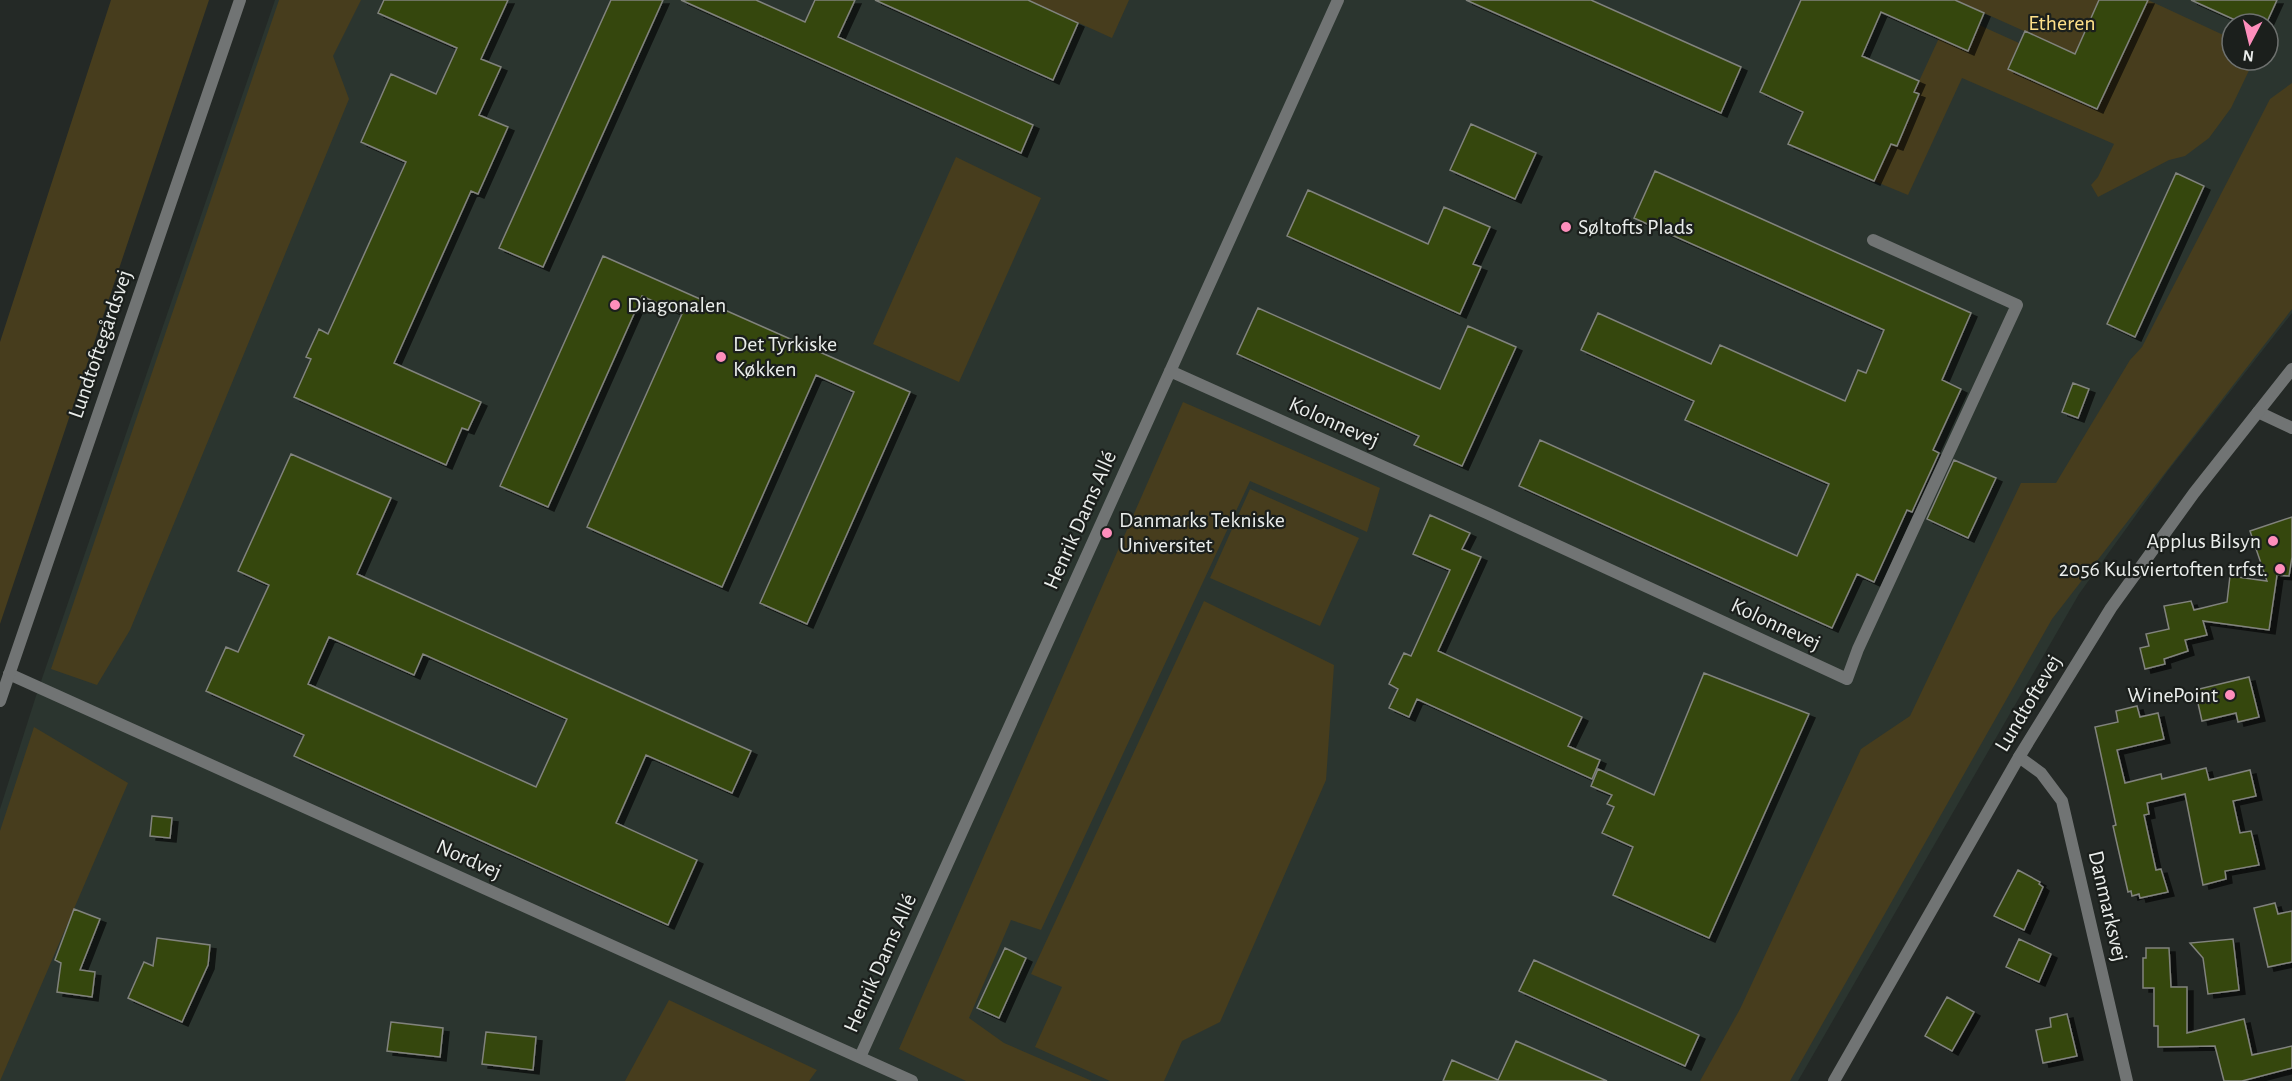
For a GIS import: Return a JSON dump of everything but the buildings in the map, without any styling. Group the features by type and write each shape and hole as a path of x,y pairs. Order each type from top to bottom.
{"street":[{"name":"Lundtoftegårdsvej","path":"0,701 240,0"},
{"name":"Henrik Dams Allé","path":"860,1058 1338,0"},
{"name":"Kolonnevej","path":"1170,371 1489,514 1846,680 1858,649 2017,305 1873,240"},
{"name":"Lundtoftevej","path":"1834,1081 2019,757 2111,608 2194,493 2258,412 2288,383 2292,369"},
{"path":"2258,412 2292,428"},
{"name":"Nordvej","path":"9,674 912,1081"},
{"name":"Danmarksvej","path":"2019,757 2041,773 2062,801 2127,1081"}],"shaded area":[{"name":"Danmarks Tekniske Universitet","path":"275,0 2292,0 2292,313 2167,472 2079,594 1798,1081 0,1081 0,809 36,696"}],"green space":[{"path":"111,0 209,0 0,624 0,342"},
{"path":"279,0 361,0 333,56 349,99 130,630 97,685 51,669"},
{"path":"1028,0 1129,0 1112,38"},
{"name":"Etheren","path":"1955,0 2099,0 2083,34 2080,56"},
{"path":"2148,0 2220,33 2220,72 2248,72 2231,108 2209,138 2185,156 2169,160 2098,197 2091,185 2098,177 2114,144 1962,78 1908,195 1874,181 1891,144 1897,146 1904,130 1899,127 1919,94 1914,92 1939,38 1968,50 1979,25 2019,43 2008,69 2097,109 2114,71 2114,49 2124,53"},
{"path":"2292,83 2292,309 2052,619 1790,1081 1700,1081 1740,1009 1861,749 1910,716 2021,483 2056,483 2130,360 2142,347 2270,99"},
{"path":"956,157 1041,198 959,382 873,344"},
{"path":"1183,402 1380,488 1367,532 1250,481 1041,930 1011,920 969,1018 1004,1043 1092,1081 966,1081 899,1049"},
{"path":"1250,489 1359,538 1320,626 1210,578"},
{"path":"1204,601 1334,665 1326,780 1220,1022 1182,1041 1164,1081 1110,1081 1035,1047 1062,987 1031,974"},
{"path":"34,727 128,783 0,1081 0,831"},
{"path":"669,1000 817,1070 809,1081 625,1081"}],"place":[{"name":"Søltofts Plads","path":"1566,227"},
{"name":"Diagonalen","path":"615,305"},
{"name":"Det Tyrkiske Køkken","path":"721,357"},
{"name":"Danmarks Tekniske Universitet","path":"1107,533"},
{"name":"Applus Bilsyn","path":"2273,541"},
{"name":"2056 Kulsviertoften trfst.","path":"2280,569"},
{"name":"WinePoint","path":"2230,695"}]}
